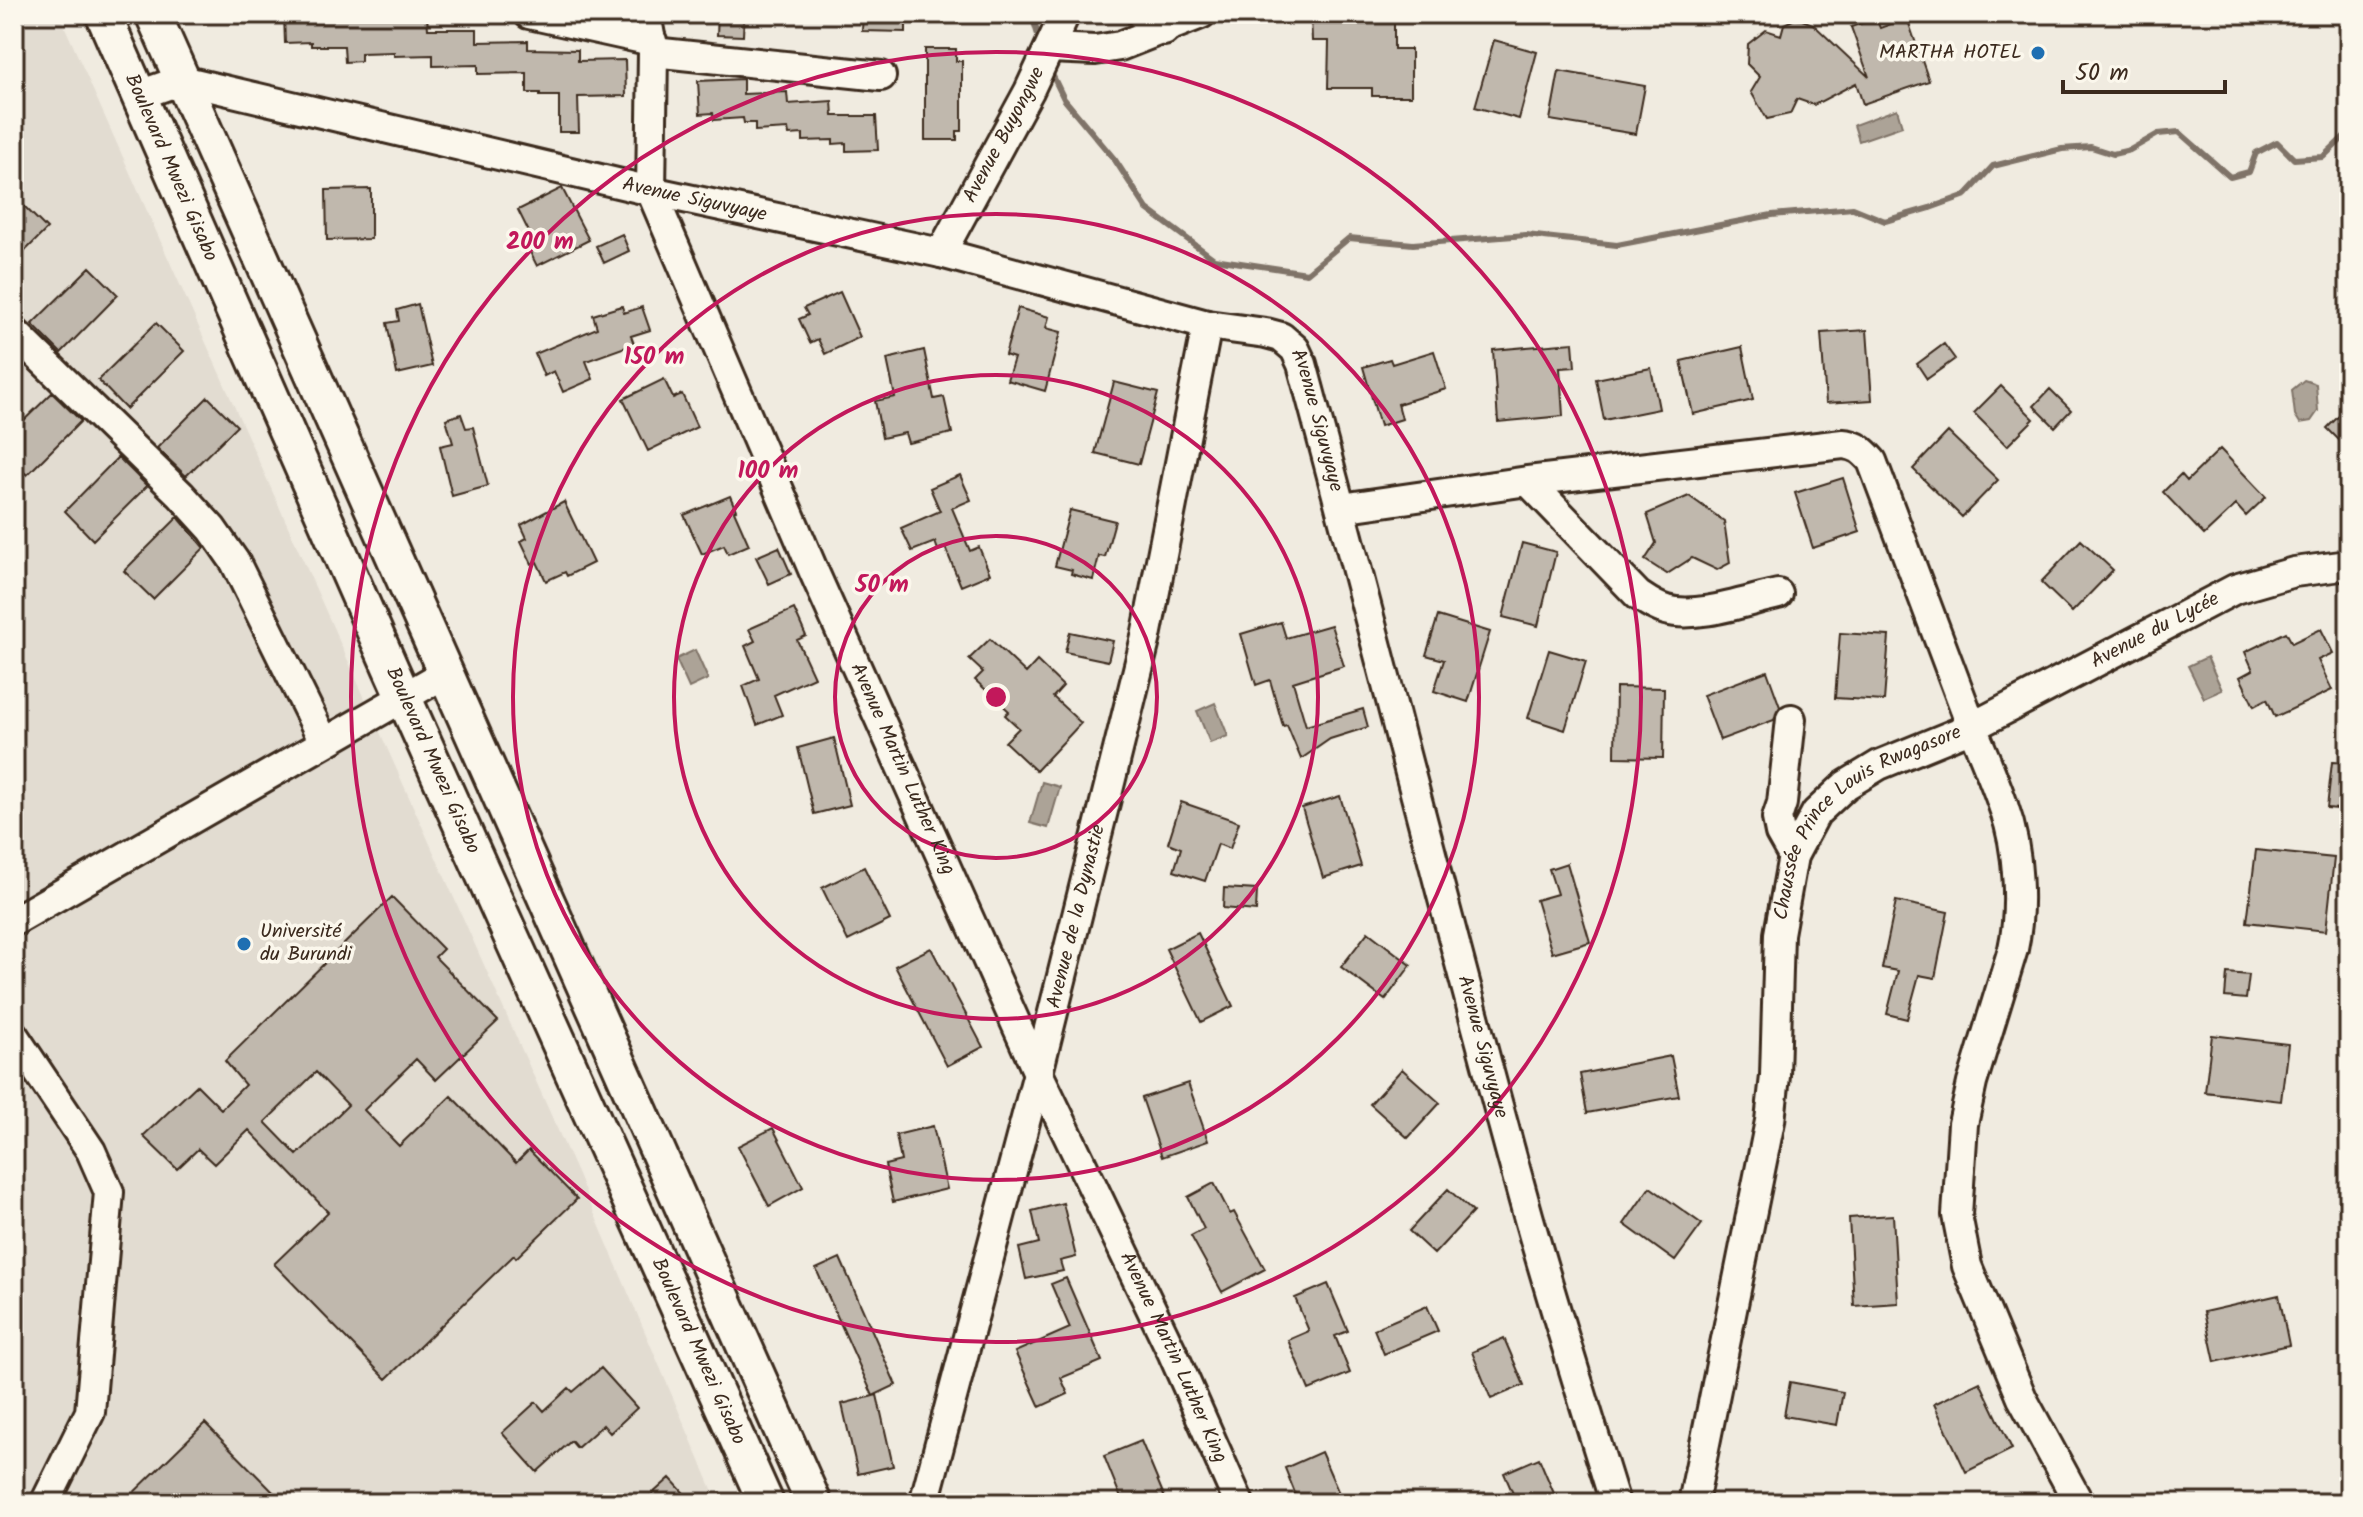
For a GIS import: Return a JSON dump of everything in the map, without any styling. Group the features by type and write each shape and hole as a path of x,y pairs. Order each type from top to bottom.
{"main road":[{"name":"Boulevard Mwezi Gisabo","path":"103,14 404,696 766,1503"},
{"path":"153,14 814,1503"},
{"path":"599,1128 640,1114"}],"street":[{"path":"529,14 881,76"},
{"path":"1141,14 1164,31"},
{"path":"1054,31 1095,50 1120,46 1201,14"},
{"name":"Avenue Buyongwe","path":"941,253 1029,91 1054,31"},
{"name":"Avenue Martin Luther King","path":"650,36 651,191 807,558 1038,1073 1173,1354 1239,1503"},
{"path":"139,95 182,80"},
{"name":"Avenue Siguvyaye","path":"182,80 651,191 941,253 1207,325 1281,337 1295,349 1302,364 1341,508 1511,1153 1615,1503"},
{"name":"Avenue de la Dynastie","path":"924,1503 1038,1073 1146,637 1207,325"},
{"path":"14,332 212,529 235,562 324,742"},
{"path":"1341,508 1528,481 1853,445 1872,461 1972,727"},
{"path":"1528,481 1638,595 1654,606 1669,611 1696,612 1778,594"},
{"name":"Avenue du Lycée","path":"1972,727 2235,589 2294,572 2349,565"},
{"path":"14,921 446,673"},
{"path":"1791,719 1782,803 1777,818 1780,833 1793,856"},
{"name":"Chaussée Prince Louis Rwagasore","path":"1693,1503 1770,1121 1775,1076 1779,934 1793,856 1816,813 1846,785 1879,765 1972,727 2005,811 2014,848 2018,927 1963,1124 1957,1215 1967,1266 2022,1398 2079,1503"},
{"path":"14,1036 91,1151 109,1192 90,1412 45,1503"}],"shaded area":[{"name":"Université du Burundi","path":"14,14 59,14 577,1173 718,1503 14,1503"},
{"path":"1897,109 1902,126 1859,141 1854,125"},
{"path":"2304,380 2316,384 2318,411 2311,421 2300,423 2295,415 2292,390"},
{"path":"695,650 708,679 689,688 676,659"},
{"path":"2207,657 2222,690 2204,698 2188,666"},
{"path":"1215,703 1228,736 1210,743 1197,711"},
{"path":"1042,782 1060,787 1048,828 1030,823"}],"building":[{"path":"284,14 427,16 428,29 477,29 477,42 528,41 528,49 578,50 578,61 625,60 626,96 578,97 579,132 559,132 559,96 527,93 527,73 478,74 478,65 433,66 433,55 394,56 394,52 361,53 361,61 345,62 344,46 285,43"},
{"path":"718,14 744,14 743,36 717,35"},
{"path":"863,14 906,14 906,32 862,31"},
{"path":"1311,14 1394,14 1394,49 1411,49 1411,96 1372,96 1372,88 1328,88 1329,41 1312,41"},
{"path":"1876,18 1880,28 1907,18 1929,81 1863,104 1856,83 1814,105 1797,99 1790,114 1767,119 1751,92 1760,77 1747,64 1748,44 1766,30 1781,35 1784,24 1795,19 1802,20 1813,24 1869,77 1851,27"},
{"path":"1494,40 1537,52 1519,119 1475,107"},
{"path":"925,49 956,49 956,61 962,61 962,131 957,131 957,140 925,140"},
{"path":"1559,71 1645,86 1636,134 1550,120"},
{"path":"743,79 743,94 787,92 788,104 832,101 833,116 876,116 878,150 846,151 846,143 803,141 803,134 789,135 788,129 755,131 755,123 744,123 743,118 714,120 713,113 700,114 698,81"},
{"path":"562,188 589,240 537,266 525,242 532,238 518,210"},
{"path":"371,189 371,239 327,240 326,190"},
{"path":"14,196 47,229 14,262"},
{"path":"622,234 629,251 604,263 596,246"},
{"path":"90,267 118,295 61,353 32,324"},
{"path":"840,292 860,337 825,354 818,339 810,343 799,319 808,315 804,308"},
{"path":"418,304 432,366 397,374 387,323 399,321 397,310"},
{"path":"622,306 624,313 642,307 650,330 631,336 634,344 586,361 593,379 563,392 554,371 544,376 535,354 597,328 593,315"},
{"path":"1018,308 1049,317 1046,328 1061,332 1045,391 1007,380 1014,358 1005,355"},
{"path":"156,323 184,351 126,409 98,380"},
{"path":"1867,330 1872,400 1826,403 1821,333"},
{"path":"1573,343 1575,367 1560,368 1563,416 1498,422 1493,350"},
{"path":"1944,344 1955,359 1927,379 1917,364"},
{"path":"1742,347 1753,400 1693,414 1681,361"},
{"path":"924,350 934,399 944,397 952,433 908,443 905,433 882,438 875,401 895,397 887,359"},
{"path":"1434,351 1446,389 1398,404 1402,419 1380,426 1363,367 1390,359 1392,364"},
{"path":"1651,368 1659,409 1604,420 1596,379"},
{"path":"664,379 673,398 682,394 697,427 648,451 623,399"},
{"path":"1114,382 1158,393 1139,464 1095,453"},
{"path":"2001,386 2034,419 2007,446 1974,413"},
{"path":"2050,389 2071,410 2055,427 2034,406"},
{"path":"52,393 81,421 27,475 14,463 14,430"},
{"path":"208,397 237,426 186,476 157,448"},
{"path":"2349,406 2349,450 2327,428"},
{"path":"461,414 466,428 473,427 488,486 452,496 440,446 453,443 446,419"},
{"path":"1948,432 1998,480 1962,517 1913,469"},
{"path":"2220,449 2266,497 2246,516 2236,505 2204,535 2163,492 2181,474 2187,481"},
{"path":"118,457 147,486 93,540 65,511"},
{"path":"960,475 971,500 952,508 970,551 979,547 990,574 961,586 945,547 938,550 935,542 912,551 901,528 940,511 930,488"},
{"path":"1843,478 1860,532 1813,548 1795,493"},
{"path":"730,496 749,545 728,554 724,545 702,554 684,515"},
{"path":"1689,496 1724,521 1730,563 1717,570 1692,558 1667,574 1645,560 1656,543 1647,514"},
{"path":"564,502 593,563 567,576 565,572 546,581 537,562 532,564 521,541 527,538 521,525"},
{"path":"1070,510 1115,521 1105,557 1099,556 1093,580 1055,566"},
{"path":"178,517 204,548 153,599 124,571"},
{"path":"2081,540 2113,570 2072,612 2041,582"},
{"path":"1522,543 1556,552 1538,626 1503,617"},
{"path":"779,547 791,574 769,584 756,557"},
{"path":"794,609 806,636 797,640 814,677 774,695 782,715 757,725 743,686 759,679 745,646 755,641 749,629"},
{"path":"1438,616 1490,632 1468,702 1434,691 1444,660 1426,655"},
{"path":"1281,622 1286,638 1331,625 1344,666 1293,682 1306,726 1363,709 1368,727 1330,739 1301,759 1287,725 1283,726 1270,680 1256,685 1241,634"},
{"path":"2321,629 2333,653 2318,660 2332,690 2275,717 2267,699 2254,706 2240,677 2253,670 2245,652 2286,632 2292,643"},
{"path":"1070,632 1113,641 1108,661 1065,652"},
{"path":"1840,633 1889,636 1884,701 1835,698"},
{"path":"990,639 1026,673 1037,661 1063,686 1053,697 1081,723 1036,771 1005,742 1019,728 1005,715 1009,711 975,680 983,672 969,659"},
{"path":"1549,650 1586,661 1565,730 1528,718"},
{"path":"1767,671 1780,707 1774,720 1720,740 1703,695"},
{"path":"1616,687 1664,688 1663,758 1615,757"},
{"path":"834,738 850,805 814,814 798,748"},
{"path":"2332,762 2349,763 2349,810 2327,808"},
{"path":"1340,796 1361,866 1323,878 1302,808"},
{"path":"1181,802 1239,822 1230,849 1218,844 1205,881 1174,871 1181,848 1168,843"},
{"path":"2256,850 2334,858 2326,931 2247,922"},
{"path":"1567,863 1590,942 1552,953 1536,900 1557,894 1549,869"},
{"path":"864,867 890,920 848,941 822,888"},
{"path":"1224,888 1257,890 1256,911 1223,908"},
{"path":"392,897 443,949 435,957 498,1021 436,1080 416,1059 364,1110 399,1146 451,1096 516,1163 529,1150 577,1199 516,1258 514,1255 386,1379 274,1264 328,1212 249,1130 214,1164 198,1149 177,1169 143,1136 197,1085 221,1109 245,1085 225,1061","holes":["316,1072 348,1105 297,1155 265,1122"]},
{"path":"1896,901 1948,912 1935,978 1919,975 1907,1019 1887,1014 1898,971 1882,968"},
{"path":"1368,932 1411,965 1385,1000 1341,967"},
{"path":"1198,933 1233,1006 1201,1022 1166,949"},
{"path":"931,948 983,1047 947,1066 895,966"},
{"path":"2227,973 2249,975 2246,999 2225,997"},
{"path":"2212,1035 2288,1044 2281,1101 2205,1092"},
{"path":"1671,1056 1679,1096 1587,1113 1580,1074"},
{"path":"1402,1069 1440,1103 1408,1138 1370,1104"},
{"path":"1188,1083 1208,1141 1162,1157 1142,1098"},
{"path":"933,1126 947,1189 893,1202 885,1165 901,1161 896,1135"},
{"path":"773,1128 803,1187 769,1206 738,1146"},
{"path":"1214,1183 1230,1214 1234,1212 1265,1269 1222,1292 1191,1236 1204,1229 1188,1197"},
{"path":"1650,1187 1702,1224 1675,1261 1624,1224"},
{"path":"1448,1189 1473,1212 1434,1254 1409,1231"},
{"path":"1063,1203 1076,1257 1060,1261 1063,1271 1026,1279 1019,1248 1039,1243 1032,1211"},
{"path":"1893,1215 1898,1303 1854,1306 1849,1218"},
{"path":"840,1258 896,1385 873,1396 816,1269"},
{"path":"1066,1278 1102,1361 1061,1378 1068,1394 1040,1407 1015,1352 1070,1328 1051,1284"},
{"path":"1328,1284 1348,1331 1335,1336 1350,1373 1309,1390 1288,1340 1309,1331 1295,1298"},
{"path":"2279,1295 2289,1345 2215,1362 2204,1312"},
{"path":"1427,1306 1438,1331 1384,1354 1374,1329"},
{"path":"1504,1338 1524,1385 1491,1399 1472,1352"},
{"path":"601,1368 637,1408 610,1433 603,1425 577,1448 571,1441 537,1472 502,1433 536,1402 544,1411 569,1388 573,1392"},
{"path":"1790,1382 1843,1392 1837,1425 1784,1416"},
{"path":"1980,1382 2012,1449 1966,1472 1934,1404"},
{"path":"877,1395 893,1466 858,1474 842,1404"},
{"path":"205,1423 284,1503 123,1503"},
{"path":"1141,1441 1167,1503 1123,1503 1104,1456"},
{"path":"1321,1452 1341,1498 1328,1503 1299,1503 1285,1468"},
{"path":"1539,1458 1558,1503 1517,1503 1504,1473"},
{"path":"670,1478 693,1503 642,1503"}],"waterway":[{"path":"1025,14 1034,22 1041,45"},
{"path":"1050,70 1064,99 1115,160 1147,209 1214,259 1307,273 1349,238 1413,244 1526,235 1617,245 1772,215 1853,208 1885,221 1966,195 1993,166 2062,149 2091,147 2113,154 2130,150 2158,134 2179,132 2230,177 2249,172 2256,153 2277,142 2294,159 2323,157 2349,132"}],"place":[{"name":"MARTHA HOTEL","path":"2038,53"},
{"name":"Université du Burundi","path":"244,944"}]}
